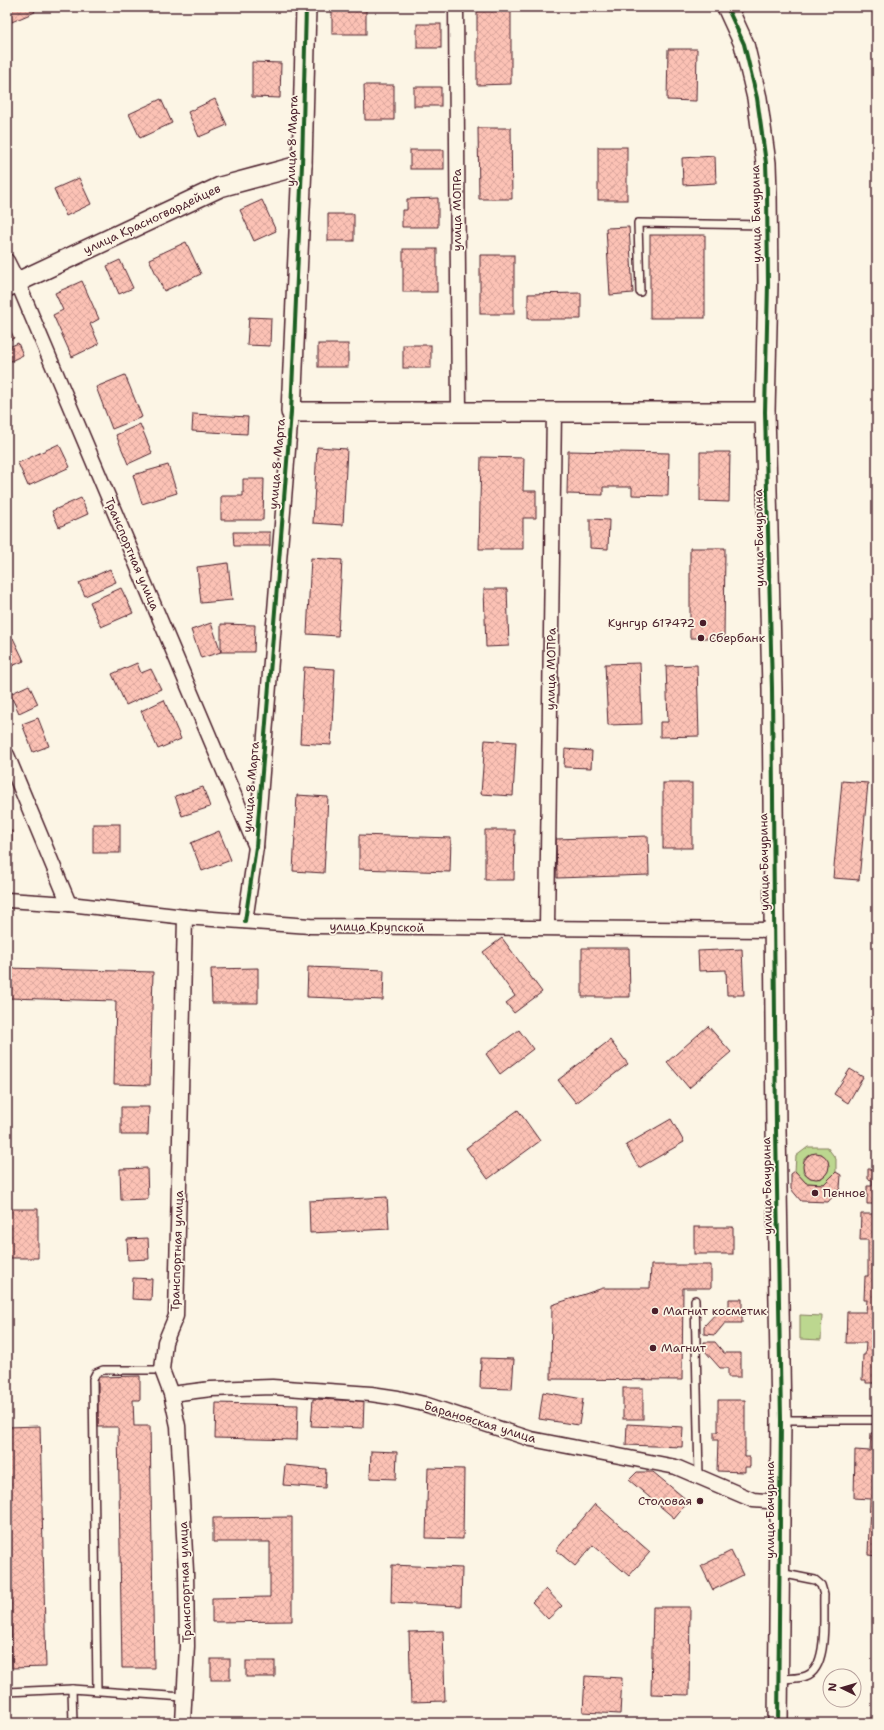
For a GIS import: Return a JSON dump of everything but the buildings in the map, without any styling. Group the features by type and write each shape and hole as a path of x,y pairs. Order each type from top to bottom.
{"street":[{"name":"улица 8 Марта","path":"245,921 256,847 291,412 302,165 306,7"},
{"name":"улица МОПРа","path":"456,7 459,412"},
{"name":"улица Бачурина","path":"727,7 744,44 757,98 766,163 768,284 765,412 772,688 780,1420 778,1723"},
{"name":"улица Красногвардейцев","path":"12,284 220,187 302,165"},
{"name":"Транспортная улица","path":"7,261 12,284 256,847"},
{"name":"улица МОПРа","path":"547,927 554,410"},
{"path":"291,412 459,412 554,410 765,412"},
{"path":"7,755 69,904"},
{"name":"улица Крупской","path":"7,900 69,904 185,917 310,926 775,930"},
{"name":"Транспортная улица","path":"183,1723 183,1697 187,1646 186,1571 178,1426 171,1394 162,1370 165,1342 176,1316 185,917"},
{"name":"Барановская улица","path":"171,1394 211,1389 272,1387 371,1394 398,1398 424,1404 531,1439 660,1463 699,1476 753,1500 780,1502"}],"lane":[{"path":"640,292 638,223 767,225"},
{"path":"695,1300 699,1476"},
{"path":"97,1690 93,1379 96,1373 103,1370 162,1370"},
{"path":"780,1420 877,1420"},
{"path":"778,1680 807,1676 815,1671 819,1665 822,1655 824,1594 821,1585 815,1580 780,1573"},
{"path":"72,1689 73,1723"},
{"path":"7,1692 72,1689 183,1697"}],"green space":[{"path":"808,1147 827,1147 836,1159 836,1172 824,1184 806,1183 795,1171 796,1156","holes":["811,1154 822,1154 828,1161 827,1173 821,1179 810,1178 803,1172 804,1159"]},
{"path":"800,1315 822,1316 821,1340 800,1339"}],"cycle path":[{"path":"245,921 256,847 291,412 302,165 306,7"},
{"path":"727,7 744,44 757,98 766,163 767,193 768,284 765,412 772,688 776,1129 781,1420 778,1723"}],"place":[{"name":"Кунгур 617472","path":"703,623"},
{"name":"Сбербанк","path":"701,638"},
{"name":"Пенное","path":"815,1193"},
{"name":"Магнит косметик","path":"655,1311"},
{"name":"Магнит","path":"653,1348"},
{"name":"Столовая","path":"700,1501"}]}
